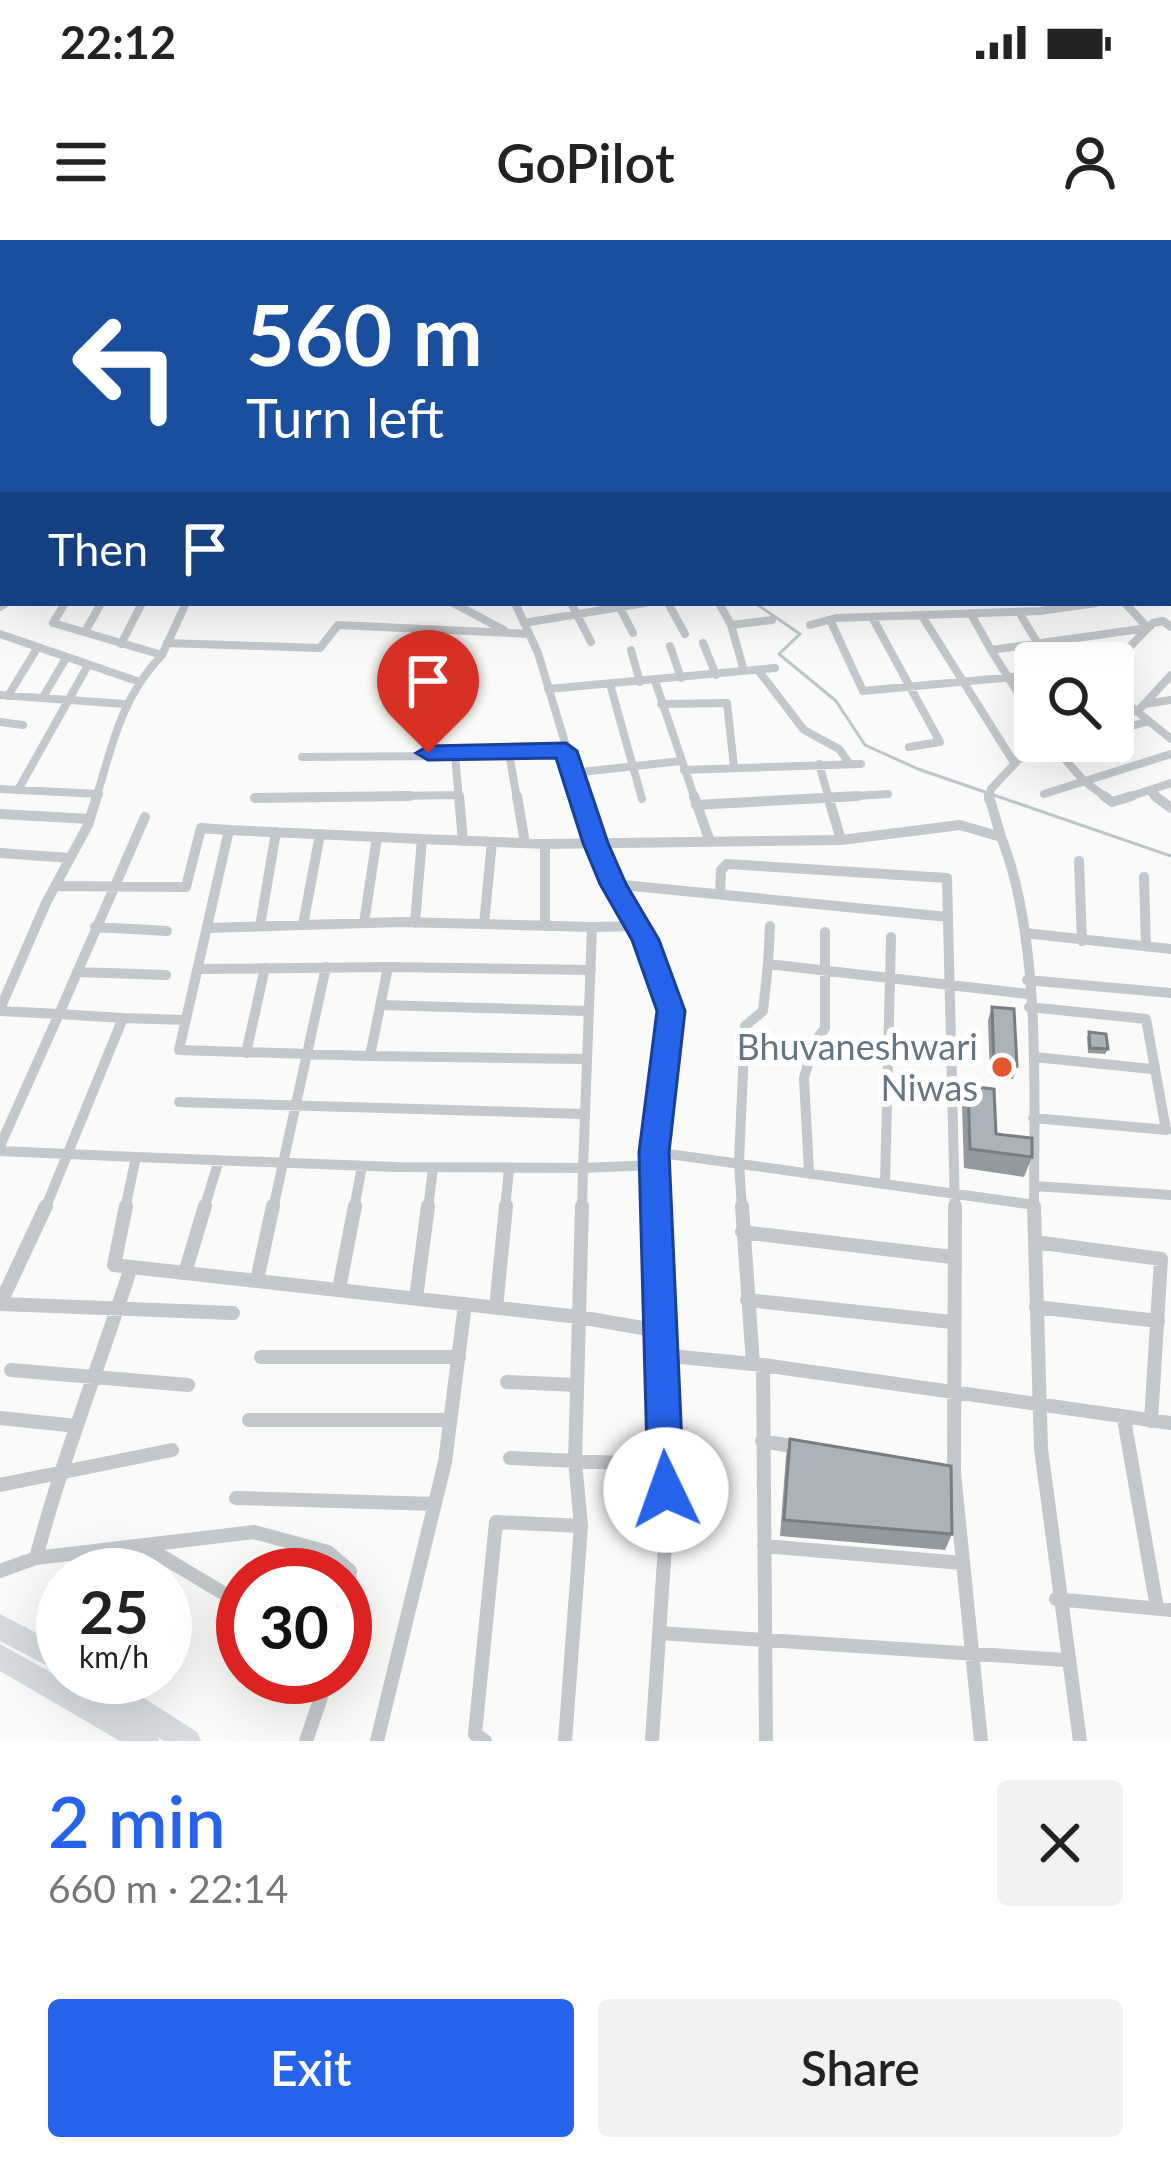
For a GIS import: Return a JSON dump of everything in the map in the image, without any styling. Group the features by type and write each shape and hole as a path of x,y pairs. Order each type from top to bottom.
{"highway":[{"path":"0,1627 36,1646"},
{"path":"0,1657 146,1741"},
{"path":"130,1704 188,1741"}],"street":[{"path":"520,240 543,240"},
{"path":"62,606 53,623 162,655"},
{"path":"85,632 99,606"},
{"path":"121,644 140,606"},
{"path":"185,606 162,655 137,682 125,704 90,820 0,1010 186,1021"},
{"path":"463,606 512,634"},
{"path":"516,606 596,843 638,926 671,1011 654,1159 667,1515 652,1741"},
{"path":"167,643 320,648 338,625 512,634 573,608 603,606"},
{"path":"619,606 633,633"},
{"path":"670,606 685,634"},
{"path":"721,606 744,671"},
{"path":"901,606 906,616"},
{"path":"955,606 959,614"},
{"path":"810,625 1053,606"},
{"path":"1128,606 1148,628"},
{"path":"573,608 591,642"},
{"path":"1019,612 1037,642"},
{"path":"971,614 1014,687"},
{"path":"922,616 1013,761 989,794 1016,868 1025,934 1034,1057 1038,1407 1056,1599 1080,1741"},
{"path":"872,617 940,742 909,747"},
{"path":"731,625 772,620"},
{"path":"830,620 862,691 1014,677"},
{"path":"1052,642 1168,622"},
{"path":"1134,642 1148,628"},
{"path":"3,639 137,682"},
{"path":"703,643 716,674"},
{"path":"670,646 681,678"},
{"path":"992,650 1014,647"},
{"path":"4,695 36,650"},
{"path":"631,650 640,682"},
{"path":"43,697 64,660"},
{"path":"18,790 87,668"},
{"path":"548,689 776,668"},
{"path":"572,773 630,767 856,764 804,730 777,701 758,670"},
{"path":"1141,708 1171,675"},
{"path":"655,681 709,839"},
{"path":"610,684 642,799"},
{"path":"4,695 125,704"},
{"path":"1141,708 1171,700"},
{"path":"661,704 727,704 734,767"},
{"path":"1134,704 1170,738"},
{"path":"1134,725 1148,721"},
{"path":"0,722 23,725"},
{"path":"302,757 566,751"},
{"path":"509,753 525,843"},
{"path":"1043,794 1171,754"},
{"path":"455,756 463,841"},
{"path":"1066,762 1112,802 1171,784"},
{"path":"819,764 841,840"},
{"path":"0,789 99,794"},
{"path":"1149,790 1171,808"},
{"path":"696,805 888,794"},
{"path":"255,798 457,795"},
{"path":"0,814 90,820"},
{"path":"145,817 0,1149 433,1168 581,1170 654,1159 739,1162 1035,1204"},
{"path":"56,886 186,887 201,828 545,844 841,840 960,825 1001,836"},
{"path":"230,830 178,1051 587,1059"},
{"path":"260,926 276,832"},
{"path":"304,925 320,834"},
{"path":"364,923 376,837"},
{"path":"415,922 422,839"},
{"path":"484,924 492,842"},
{"path":"545,844 545,926"},
{"path":"0,853 70,858"},
{"path":"1079,861 1082,940"},
{"path":"720,894 727,864 947,878 955,1193 954,1473 981,1741"},
{"path":"1144,877 1146,946"},
{"path":"613,884 947,917"},
{"path":"208,928 415,922 638,926"},
{"path":"768,1741 762,1442 739,1162 745,1026 763,1010 770,926"},
{"path":"95,927 167,931"},
{"path":"566,1741 581,1526 575,1461 592,927"},
{"path":"809,1172 803,1065 811,1044 825,1028 825,932"},
{"path":"1025,934 1171,949"},
{"path":"885,1183 891,937"},
{"path":"768,964 1028,994 1146,1019 1152,1069 1168,1130 1033,1118"},
{"path":"257,1280 326,967"},
{"path":"370,1056 388,967"},
{"path":"246,1053 265,968"},
{"path":"200,969 590,970"},
{"path":"76,972 166,975"},
{"path":"1028,994 1171,993"},
{"path":"380,1005 589,1011"},
{"path":"123,1018 1,1304 233,1312"},
{"path":"1034,1057 1152,1069"},
{"path":"179,1102 583,1114"},
{"path":"136,1157 114,1265 579,1317 660,1331"},
{"path":"185,1273 219,1160"},
{"path":"339,1289 362,1166"},
{"path":"416,1298 433,1168"},
{"path":"496,1308 509,1169"},
{"path":"1034,1186 1171,1195"},
{"path":"742,1232 952,1257"},
{"path":"1036,1242 1157,1257 1162,1263 1151,1421"},
{"path":"39,1548 57,1477 131,1268"},
{"path":"747,1300 952,1322"},
{"path":"377,1741 435,1504 465,1304"},
{"path":"1036,1307 1158,1321"},
{"path":"660,1355 758,1364 1171,1423"},
{"path":"261,1358 459,1358"},
{"path":"11,1370 188,1385"},
{"path":"507,1382 577,1385"},
{"path":"0,1418 77,1426"},
{"path":"1056,1599 1164,1609 1124,1419"},
{"path":"249,1420 451,1420"},
{"path":"762,1442 826,1452"},
{"path":"0,1486 172,1450"},
{"path":"510,1458 665,1465"},
{"path":"932,1469 954,1473"},
{"path":"236,1498 435,1504"},
{"path":"485,1741 475,1734 496,1522 581,1526"},
{"path":"105,1548 254,1532 313,1548"},
{"path":"140,1543 216,1589"},
{"path":"764,1546 962,1563"},
{"path":"0,1571 36,1558"},
{"path":"659,1633 1066,1660"},
{"path":"306,1741 319,1704"}],"building":[{"path":"992,1007 1014,1009 1017,1066 994,1063"},
{"path":"1089,1032 1106,1034 1108,1049 1090,1048"},
{"path":"968,1086 994,1089 996,1134 1032,1138 1032,1157 970,1149"},
{"path":"790,1439 951,1466 952,1534 784,1520"}],"waterway":[{"path":"759,606 800,634 779,654 836,701 865,745 918,769 1171,856"}],"place":[{"name":"Bhuvaneshwari Niwas","path":"1002,1067"}],"route":[{"path":"428,753 566,751 596,843 613,884 646,940 671,1011 654,1152 666,1490"}]}
